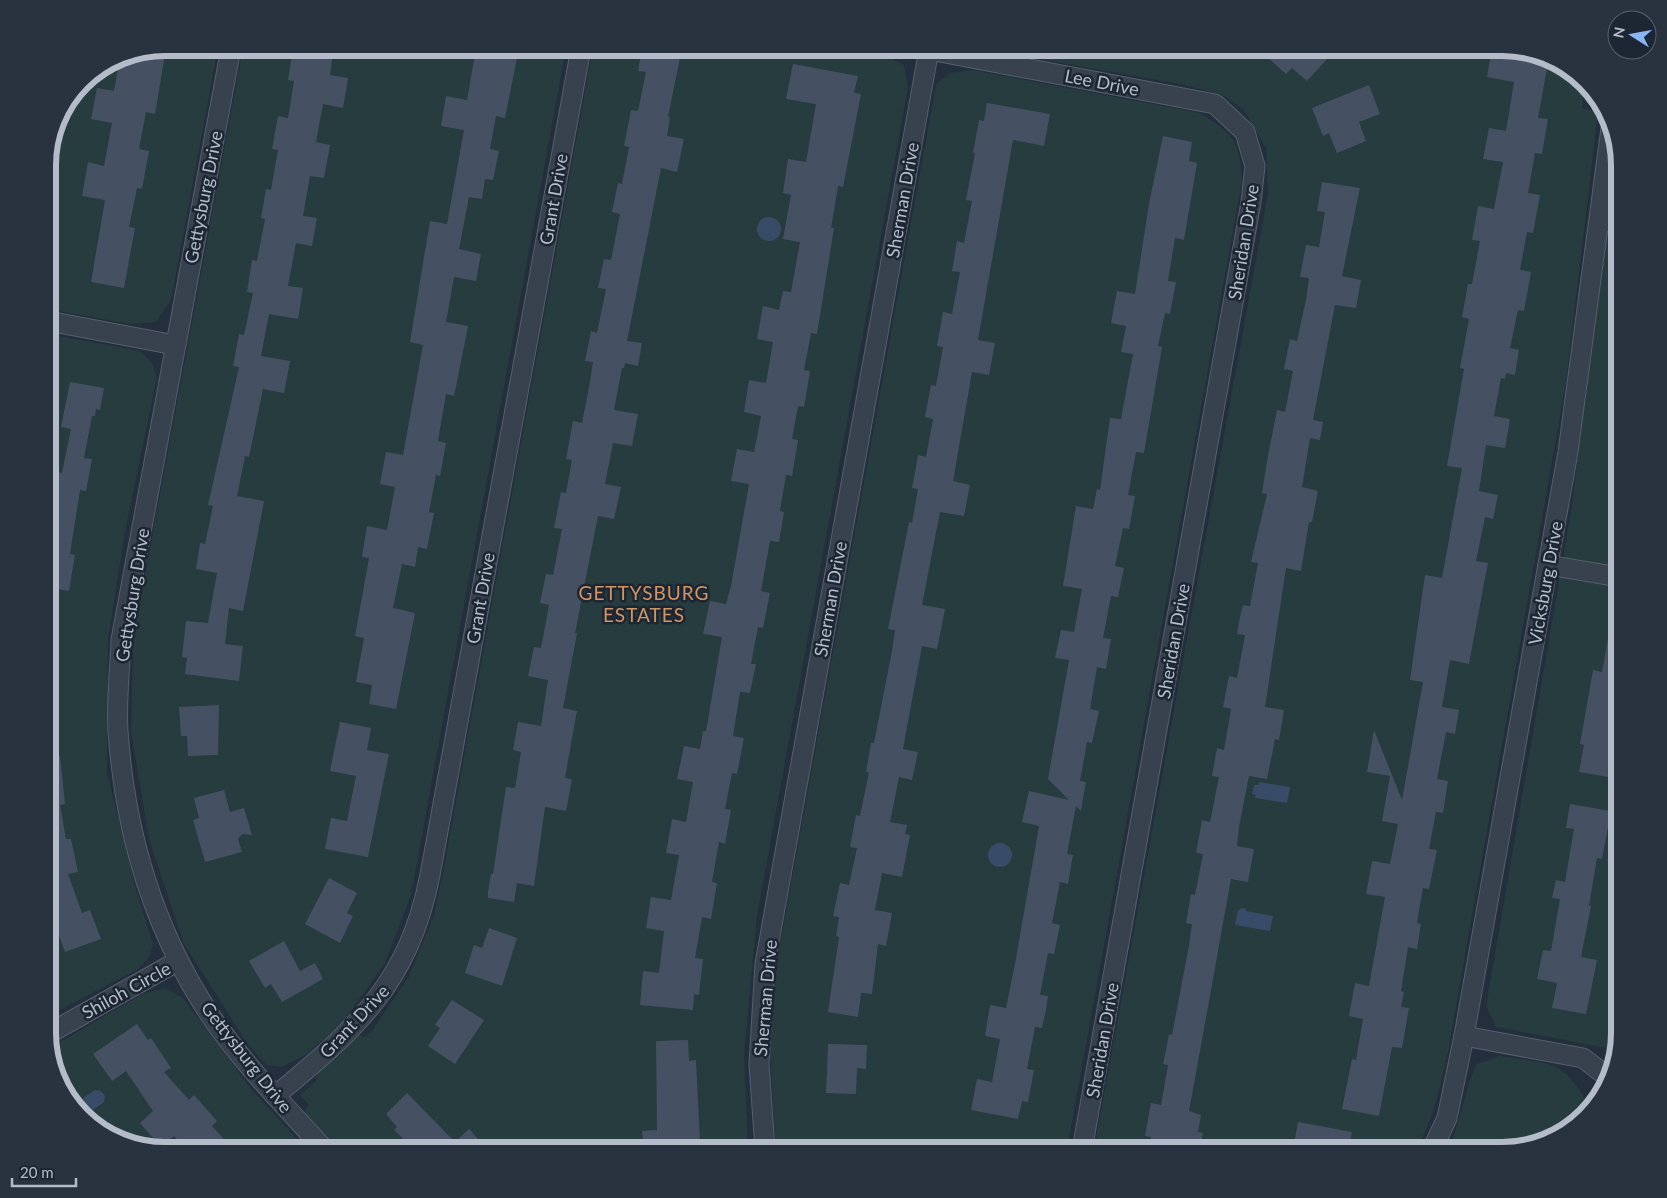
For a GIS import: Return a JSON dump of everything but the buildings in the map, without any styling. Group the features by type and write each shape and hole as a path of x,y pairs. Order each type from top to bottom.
{"street":[{"name":"Gettysburg Drive","path":"229,56 121,640 118,730 126,805 146,886 178,961 211,1016 276,1096 319,1142"},
{"name":"Grant Drive","path":"276,1096 329,1051 363,1016 393,978 412,940 430,876 580,56"},
{"name":"Sherman Drive","path":"764,1142 759,1064 765,964 923,56"},
{"name":"Lee Drive","path":"966,56 1215,104 1245,132"},
{"name":"Sheridan Drive","path":"1083,1142 1251,202 1255,166 1245,132"},
{"name":"Vicksburg Drive","path":"1436,1142 1447,1118 1464,1036 1568,452 1609,146"},
{"path":"1600,220 1611,222"},
{"path":"56,323 175,345"},
{"path":"1548,565 1611,576"},
{"name":"Shiloh Circle","path":"56,1030 178,961"},
{"path":"1464,1036 1583,1058 1603,1073"}],"green space":[{"path":"217,56 171,300 156,322 130,324 56,310 56,158 60,137 67,117 75,104 93,83 111,71 130,62 151,57"},
{"path":"242,56 565,56 411,895 385,963 341,1025 304,1056 281,1067 266,1065 247,1043 184,944 149,839 131,732 133,640"},
{"path":"592,56 887,56 904,65 908,87 757,916 744,1053 748,1142 158,1142 144,1140 117,1131 99,1119 83,1105 67,1081 57,1044 144,993 166,988 183,998 251,1089 299,1141 307,1135 301,1117 309,1105 300,1095 316,1081 321,1061 358,1034 364,1037 372,1031 409,976 434,915"},
{"path":"1024,56 1509,56 1537,62 1556,71 1574,83 1584,93 1582,108 1598,113 1566,382 1448,1052 1432,1115 1420,1142 1095,1142 1268,194 1266,148 1244,110 1223,95 1185,85"},
{"path":"973,70 1200,113 1221,127 1233,140 1239,156 1242,181 1068,1142 776,1142 769,1038 778,956 936,85 949,73"},
{"path":"1611,202 1610,1049 1496,1027 1486,1006 1570,518"},
{"path":"56,335 140,351 152,363 157,377 125,532 108,639 107,773 137,893 153,944 149,957 138,969 56,1012"},
{"path":"1499,1056 1531,1060 1554,1066 1572,1080 1586,1102 1574,1115 1563,1123 1537,1136 1509,1142 1451,1142 1472,1074 1477,1064"}],"water":[{"path":"769,217 778,220 781,229 778,238 769,241 760,238 757,229 760,220"},
{"path":"1259,782 1290,787 1287,803 1255,798 1256,795 1252,794 1254,785 1258,785"},
{"path":"1000,843 1008,847 1012,855 1008,863 1000,867 992,863 988,855 992,847"},
{"path":"1241,908 1246,909 1246,911 1273,916 1270,931 1235,925 1238,910"},
{"path":"95,1090 101,1091 105,1096 104,1102 90,1112 80,1101"}],"district":[{"name":"GETTYSBURG ESTATES","path":"644,603"}]}
